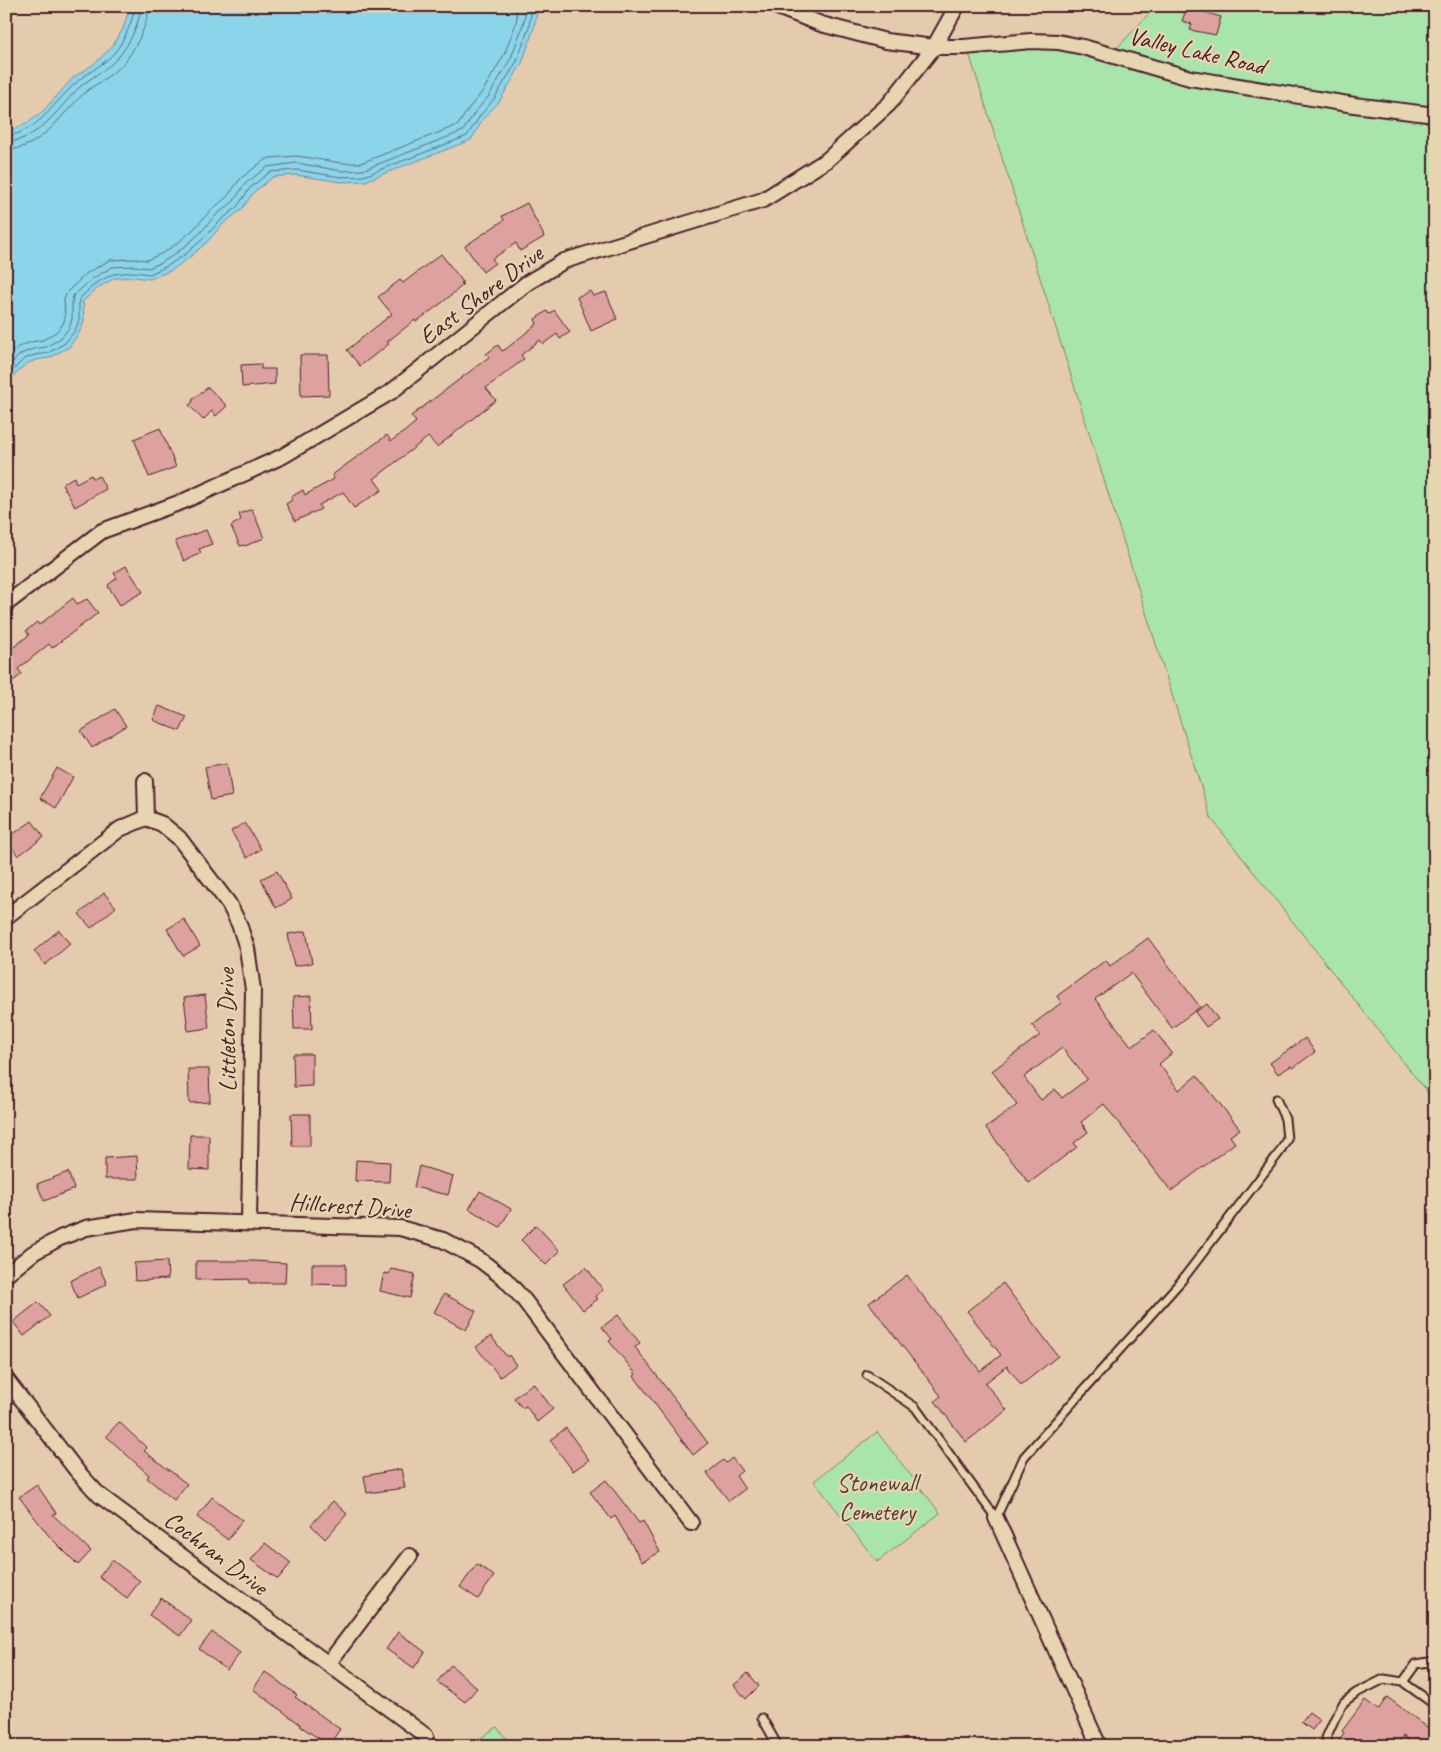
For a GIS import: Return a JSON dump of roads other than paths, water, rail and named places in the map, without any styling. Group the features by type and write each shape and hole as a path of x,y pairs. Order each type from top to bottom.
{"street":[{"name":"Valley Lake Road","path":"775,6 821,24 886,41 934,47 964,47 1031,41 1058,42 1083,47 1190,78 1354,105 1435,115"},
{"name":"East Shore Drive","path":"6,604 102,531 184,501 283,456 391,392 527,282 564,261 763,200 827,160 889,104 934,47 957,6"},
{"path":"6,917 120,829 146,818 145,781"},
{"name":"Littleton Drive","path":"146,818 162,824 180,838 229,904 239,924 247,948 253,990 249,1222"},
{"name":"Hillcrest Drive","path":"6,1275 33,1253 60,1238 86,1228 136,1220 400,1228 444,1240 480,1260 505,1280 524,1300 691,1523"},
{"name":"Cochran Drive","path":"6,1380 76,1471 99,1495 426,1736"},
{"path":"996,1518 1099,1746"},
{"path":"328,1664 410,1556"}],"lane":[{"path":"867,1375 915,1407 996,1518 1024,1457 1182,1280 1279,1153 1287,1139 1286,1119 1276,1099"},
{"path":"1403,1682 1416,1664 1435,1661"},
{"path":"1328,1746 1326,1738 1344,1702 1356,1693 1384,1679 1403,1682 1435,1705"},
{"path":"762,1718 778,1746"}],"water":[{"path":"130,6 533,6 537,13 522,63 499,102 483,119 471,140 365,181 341,182 296,175 273,177 254,192 241,210 223,224 207,242 172,270 150,279 134,277 115,278 99,287 83,301 84,321 79,333 69,347 49,358 26,364 6,383 6,132 26,124 43,111 74,77 94,64 111,48 123,29"}],"park label":[{"name":"Stonewall Cemetery","path":"877,1498"}]}
